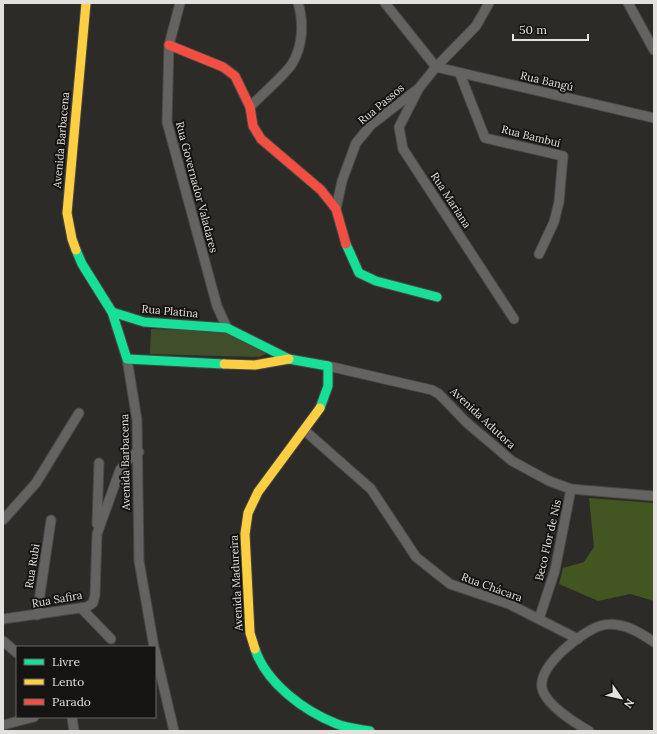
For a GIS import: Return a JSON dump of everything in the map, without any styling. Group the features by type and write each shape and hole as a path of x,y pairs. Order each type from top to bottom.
{"street":[{"name":"Avenida Barbacena","path":"86,3 67,213 72,239 82,264 112,312 124,343 137,420 139,452 139,561 154,646"},
{"name":"Rua Governador Valadares","path":"180,3 169,45 167,122 217,306 227,328"},
{"path":"250,107 292,63 303,33 301,13 298,3"},
{"path":"385,3 436,67"},
{"name":"Rua Passos","path":"336,209 342,181 356,143 371,125 419,88 436,67 476,26 489,3"},
{"path":"628,3 654,50"},
{"path":"169,45 223,67 235,76 250,107 253,126 261,139 321,190 336,209 348,249 359,273 376,281 437,297"},
{"name":"Rua Bangú","path":"436,67 460,74 654,118"},
{"name":"Rua Bambuí","path":"460,74 485,138 563,156 559,202 554,222 539,254"},
{"name":"Rua Mariana","path":"419,88 400,127 403,149 514,319"},
{"name":"Rua Platina","path":"112,312 144,322 227,328"},
{"name":"Avenida Adutora","path":"227,328 289,359 328,366 432,390 439,394 466,422 512,461 549,481 571,489 654,496"},
{"path":"127,359 255,365 289,359"},
{"name":"Avenida Madureira","path":"328,366 328,386 319,410 258,492 248,513 245,534 250,633 259,662 274,683 318,715 338,725 370,731"},
{"path":"4,517 36,483 79,413"},
{"name":"Rua Chácara","path":"304,430 371,489 416,557 450,584 509,604 578,639"},
{"name":"Rua Safira","path":"97,534 120,470 126,461 139,452"},
{"name":"Rua Safira","path":"3,620 82,608 87,607 92,603 95,594 99,463"},
{"name":"Beco Flor de Nis","path":"539,619 555,570 571,489"},
{"name":"Rua Rubi","path":"37,615 51,520"},
{"path":"82,608 111,639"},
{"path":"589,731 558,710 547,697 542,686 545,670 570,644 600,626 617,624 632,629 654,642"},
{"path":"3,641 16,653"},
{"path":"156,654 174,731"},
{"path":"3,726 31,718"},
{"path":"72,718 74,731"}],"green space":[{"path":"151,329 225,331 268,353 259,357 150,354"},
{"path":"589,498 654,503 654,601 630,594 598,601 559,584 563,568 584,562 594,547"}],"traffic: fast":[{"path":"346,244 359,273 376,281 437,297"},
{"path":"76,250 82,264 112,312 127,359 224,364"},
{"path":"112,312 144,322 227,328 289,359 328,366 328,386 320,408"},
{"path":"255,649 260,661 268,673 277,684 299,704 337,724 370,731"}],"traffic: slow":[{"path":"76,250 72,239 67,213 86,3"},
{"path":"224,364 255,365 289,359"},
{"path":"255,649 250,633 245,534 248,513 258,492 320,408"}],"traffic: jam":[{"path":"169,45 223,67 235,76 250,107 253,126 261,139 321,190 336,209 346,244"}]}
